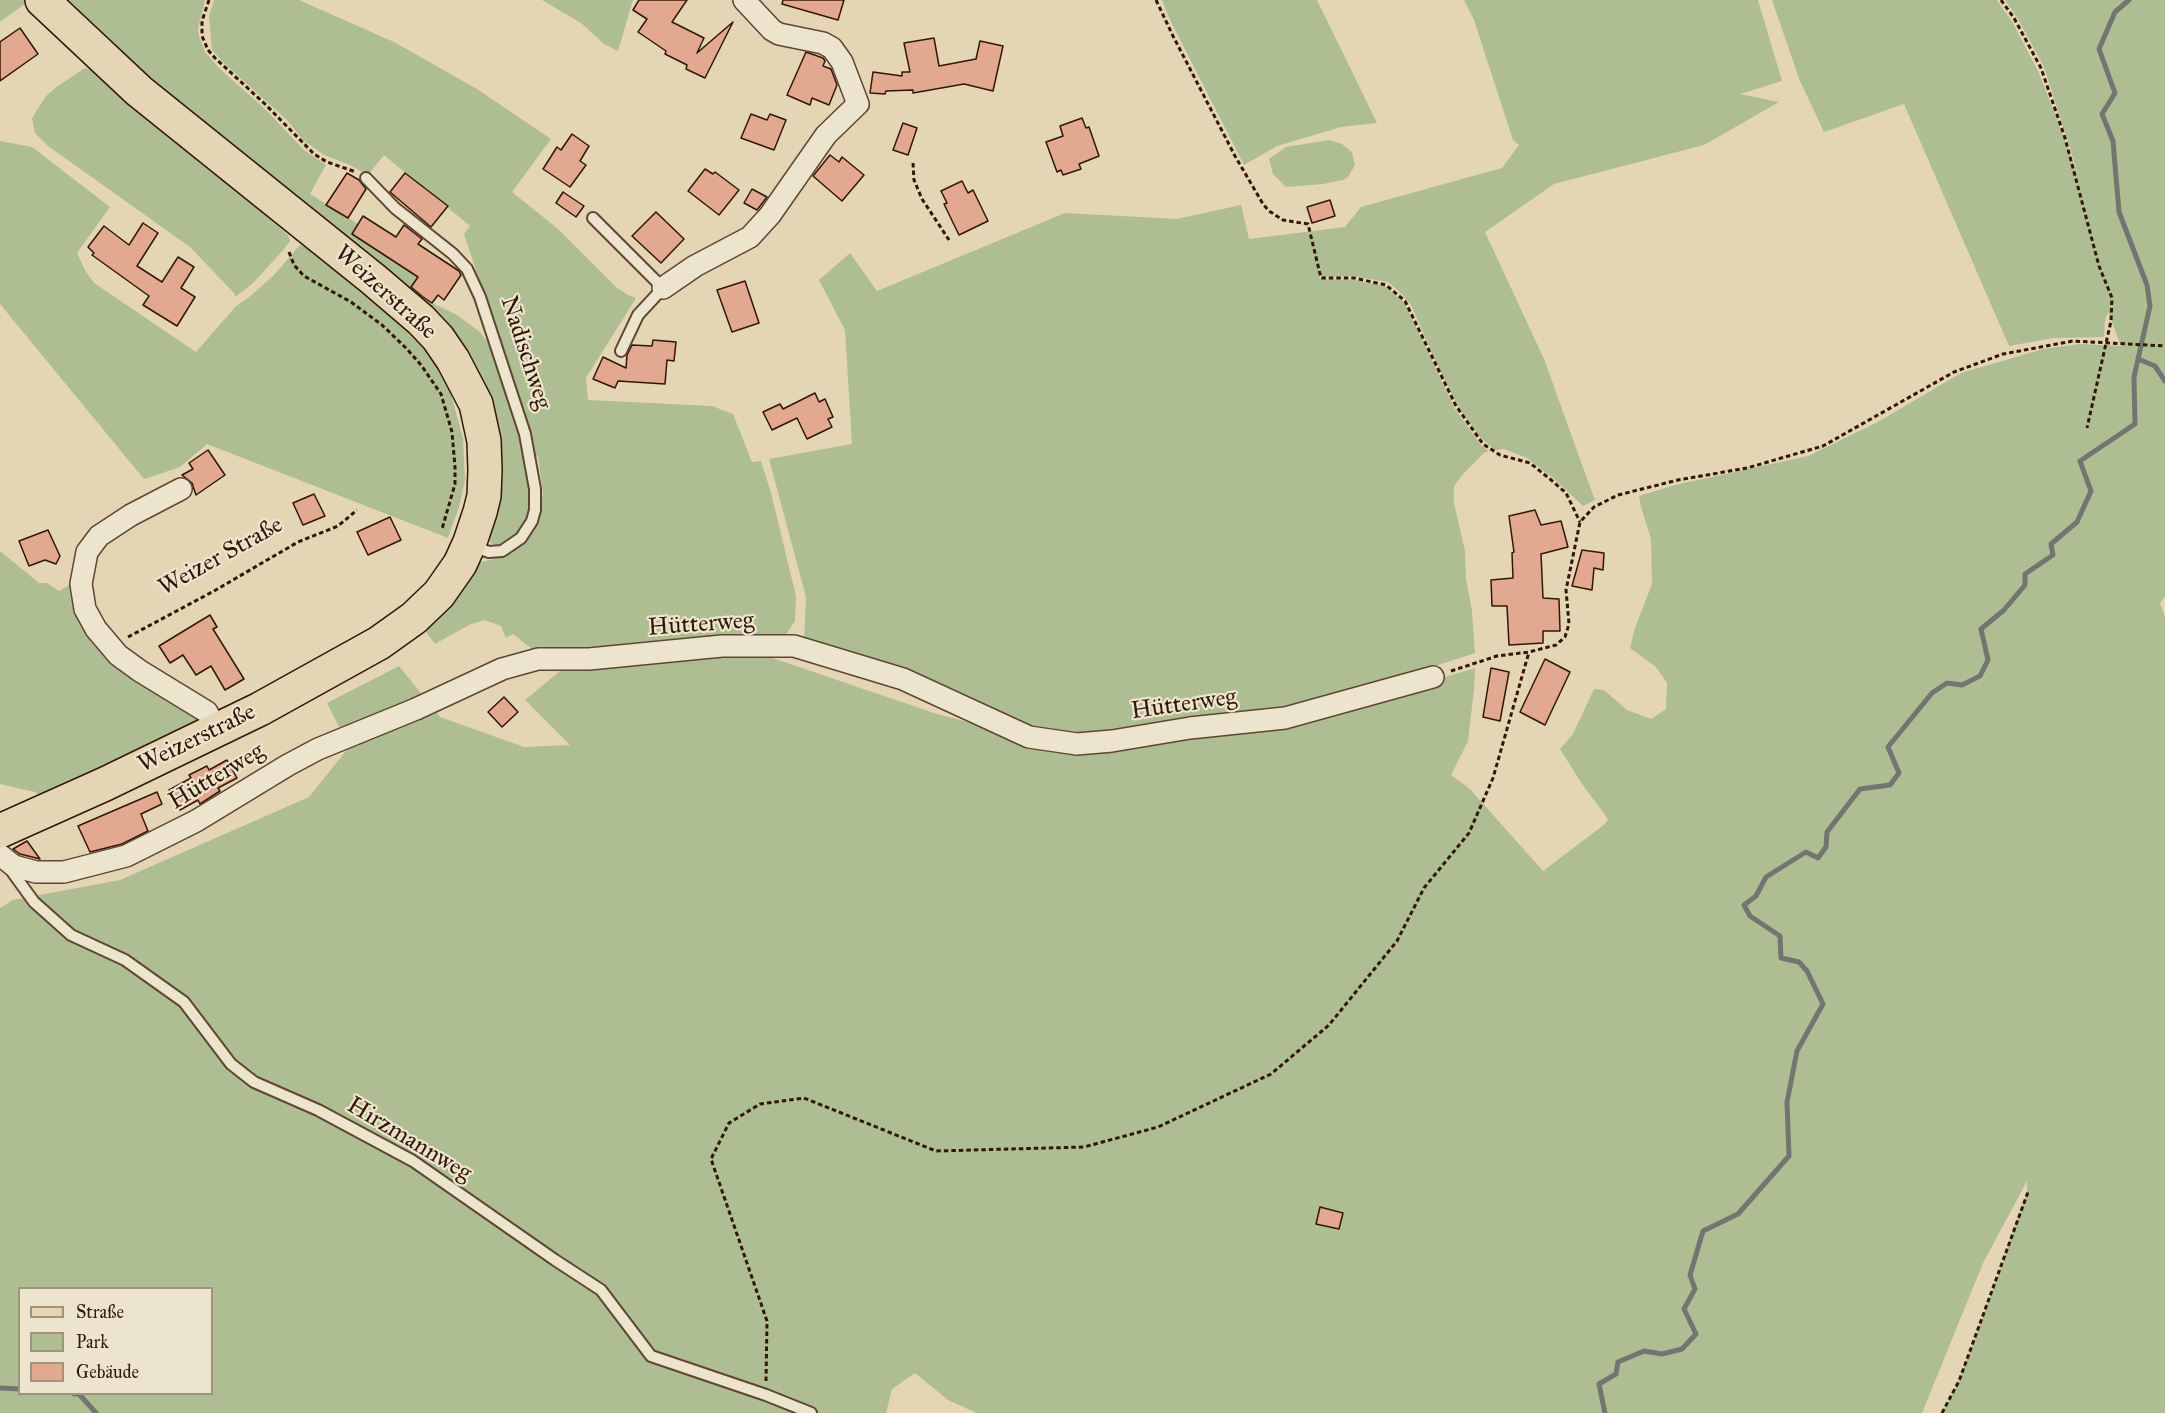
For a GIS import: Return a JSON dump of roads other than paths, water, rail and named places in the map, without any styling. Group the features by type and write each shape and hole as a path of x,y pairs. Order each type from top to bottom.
{"main road":[{"name":"Weizerstraße","path":"0,831 218,730 347,661 399,629 439,594 460,564 463,540 484,496 483,441 476,404 453,360 438,338 421,320 373,279 139,91 42,0"}],"street":[{"path":"663,288 695,266 750,237 770,215 826,135 858,104 842,62 832,48 823,43 779,34 772,30 744,0"},
{"path":"181,489 111,528 93,543 87,552 81,584 86,609 96,629 118,655 169,690 207,712 218,730"},
{"name":"Hütterweg","path":"7,861 24,871 64,872 126,856 196,821 318,749 416,709 502,669 538,659 589,659 722,646 794,646 903,680 1029,737 1077,744 1112,741 1190,728 1285,718 1433,677"}],"lane":[{"name":"Nadischweg","path":"366,178 395,208 453,254 467,269 480,297 519,414 531,459 535,489 535,510 532,521 521,538 507,549 496,552 463,540"},
{"path":"593,218 663,288 638,315 621,351"},
{"name":"Hirzmannweg","path":"7,861 34,902 71,935 125,960 184,1002 231,1064 254,1082 318,1110 413,1161 601,1290 651,1356 766,1395 811,1413"}],"waterway":[{"path":"1605,1413 1599,1384 1616,1374 1618,1362 1644,1351 1662,1354 1682,1349 1696,1334 1684,1309 1695,1289 1690,1275 1703,1231 1738,1214 1789,1156 1787,1102 1797,1051 1823,1004 1807,971 1799,962 1781,958 1780,936 1750,916 1744,905 1756,896 1766,877 1806,852 1818,858 1826,847 1827,832 1860,789 1890,785 1899,773 1888,747 1932,693 1947,683 1962,685 1980,676 1988,660 1981,629 2004,610 2025,585 2025,574 2053,555 2051,544 2077,522 2091,491 2080,461 2135,424 2134,377 2150,306 2147,285 2119,212 2113,141 2102,114 2115,93 2099,49 2115,12 2129,0"},
{"path":"2138,359 2155,366 2165,381"},
{"path":"0,1388 18,1389"},
{"path":"80,1395 96,1413"}]}
